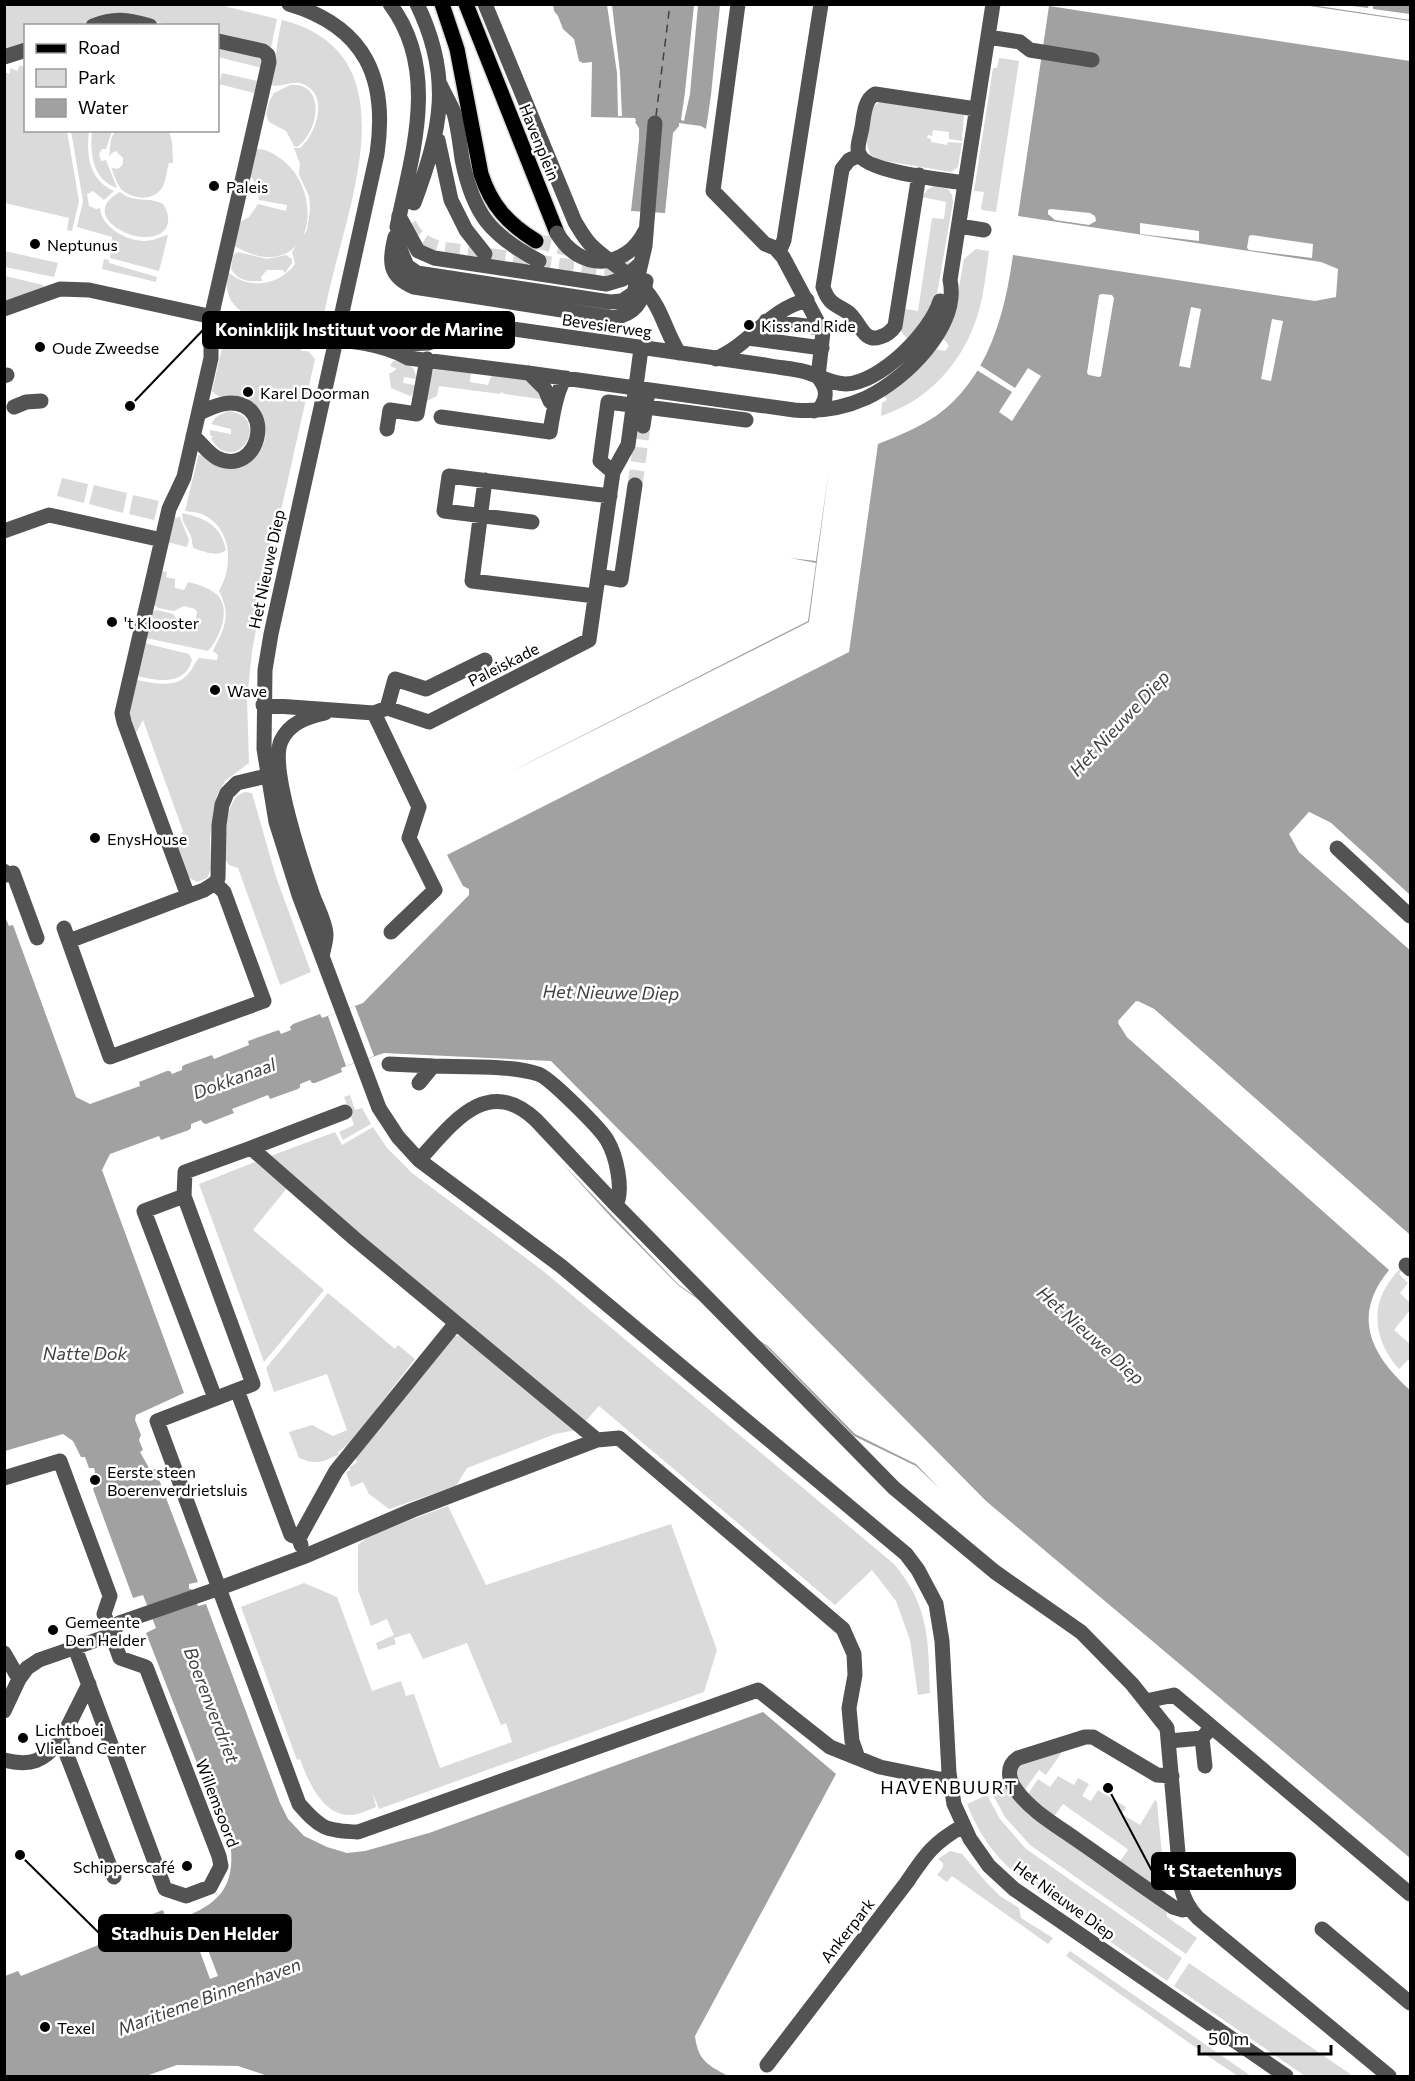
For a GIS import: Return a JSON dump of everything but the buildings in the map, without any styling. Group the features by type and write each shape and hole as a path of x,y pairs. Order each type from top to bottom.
{"main road":[{"path":"442,4 457,49 482,174 488,192 497,209 509,222 536,241"},
{"name":"Havenplein","path":"466,4 557,233"}],"street":[{"name":"Het Nieuwe Diep","path":"289,4 322,16 350,37 373,73 380,108 381,128 271,634 265,670 264,749 276,822 287,861 360,1061 385,1118 398,1137 419,1160 561,1266 906,1545 936,1604 942,1641 949,1779 954,1804 970,1839 989,1866 1014,1889 1286,2076"},
{"path":"390,4 405,28 420,84 417,125 390,256 398,276 414,287 613,318 632,311 640,304 644,295 646,228 656,123"},
{"path":"417,4 431,41 440,84 454,113 465,174 475,204 498,235 514,248 539,261"},
{"name":"Havenplein","path":"485,4 575,222 590,244 623,268 653,300 669,338 679,353"},
{"path":"738,4 713,191 765,244 782,257 822,328 824,338 818,377 826,388 826,395 820,408 814,411"},
{"path":"782,257 821,4"},
{"name":"Bevesierweg","path":"393,349 406,344 429,343 455,329 475,325 805,372 847,384 865,379 880,370 923,333 935,317 950,280 993,4"},
{"path":"99,24 122,19 142,24"},
{"path":"988,37 1020,42 1030,50 1092,60"},
{"path":"188,896 122,713 170,508 184,477 199,413 211,358 211,318 269,62 268,55 263,51 219,41"},
{"path":"4,57 24,51"},
{"path":"414,203 436,134 440,84"},
{"path":"965,183 881,169 863,160 858,150 866,104 872,95 880,94 976,109"},
{"path":"436,134 451,200 466,230 485,254"},
{"path":"860,156 849,160 842,170 823,288 830,302 851,315 862,331 872,338 883,337 895,326 919,175"},
{"path":"399,216 418,251 434,258 606,284 623,279 641,263"},
{"path":"959,226 984,230"},
{"name":"Havenplein","path":"557,233 574,254 593,260 606,261 629,252 646,228"},
{"path":"395,237 407,266 417,273 610,302 622,301 634,293 645,246"},
{"name":"Bevesierweg","path":"4,309 50,291 70,288 88,290 319,340 335,340 393,349 408,358 787,410 814,411 844,406 868,397 894,380 917,360 944,321 953,291 950,280"},
{"path":"716,359 748,338 766,321 788,306 807,300"},
{"path":"766,321 822,328"},
{"path":"748,338 822,348"},
{"name":"Paleiskade","path":"641,349 636,389 643,426"},
{"path":"387,429 390,410 417,414 427,359"},
{"path":"528,373 545,389 554,405"},
{"path":"441,417 550,432 554,405 566,378"},
{"path":"14,407 26,402 41,401"},
{"path":"613,472 600,461 608,402 746,420"},
{"path":"193,436 215,457 232,461 249,454 258,439 259,430 256,421 245,407 227,403 199,413"},
{"name":"Paleiskade","path":"263,705 380,711 429,722 589,640 613,472 628,445 640,406"},
{"path":"532,522 444,511 449,476 610,496"},
{"path":"485,480 472,581 595,596"},
{"path":"598,576 621,580 635,485"},
{"path":"4,531 49,515 162,540"},
{"path":"391,932 435,890 409,838 419,807 380,711 395,680 426,689 485,660"},
{"name":"Paleiskade","path":"322,957 327,934 299,858 282,783 278,749 282,738 299,721 314,715 345,711"},
{"path":"215,883 224,892 264,1001 110,1057 66,934 188,896 215,883 219,872 220,815 227,793 237,783 267,776"},
{"path":"1337,848 1410,916"},
{"path":"4,871 6,875 13,873 37,938"},
{"path":"389,1064 523,1071 539,1074 550,1081 608,1140 621,1186 616,1205"},
{"path":"419,1083 433,1066"},
{"path":"419,1160 468,1110 488,1102 507,1102 531,1115 616,1205 894,1488 994,1572 1081,1632 1103,1653 1167,1728 1181,1887 1190,1908 1198,1918 1389,2076"},
{"path":"345,1112 185,1172 184,1196 253,1383 157,1421 299,1804 316,1824 336,1831 358,1832 758,1690 830,1747 880,1767 909,1774 949,1779"},
{"path":"251,1148 355,1239 597,1440"},
{"path":"184,1196 144,1211 215,1398"},
{"path":"303,1557 299,1538 336,1472 456,1323"},
{"path":"237,1390 291,1535 299,1538"},
{"path":"4,1711 19,1679 27,1668 39,1660 75,1648 149,1612 303,1557 413,1510 597,1440 619,1438 843,1629 854,1654 855,1675 849,1708 852,1741 858,1758"},
{"path":"4,1478 60,1461 110,1596 104,1614 115,1629"},
{"name":"Willemsoord","path":"75,1648 165,1889 186,1896 210,1887 220,1866 219,1856 146,1667 120,1658 115,1629"},
{"path":"4,1653 19,1679"},
{"path":"4,1760 23,1765 48,1755 62,1740 89,1684"},
{"path":"1146,1701 1174,1695 1207,1732 1410,1894"},
{"path":"1168,1741 1207,1732"},
{"path":"1205,1767 1207,1732"},
{"path":"1172,1776 1157,1775 1092,1737 1085,1737 1018,1758 1010,1765 1009,1776 1016,1790 1032,1807 1060,1828 1173,1907 1183,1910 1190,1908"},
{"path":"62,1740 114,1877"},
{"name":"Ankerpark","path":"767,2065 927,1854 942,1839 963,1826"},
{"path":"1322,1929 1410,2004"}],"green space":[{"path":"5,5 220,5 277,19 271,48 219,36 219,24 165,24 114,13 83,24 24,24 24,45 5,53"},
{"path":"282,20 325,39 350,69 361,107 361,149 353,195 323,322 315,326 241,311 233,303 227,288 228,272 236,278 254,283 272,281 281,277 295,264 292,252 307,230 310,210 309,196 299,175 300,164 294,148 300,148 311,134 318,115 318,105 311,89 303,84 271,85"},
{"path":"219,45 261,56 262,68 219,57"},
{"path":"999,58 1019,61 996,212 982,210 984,192 974,191 993,68 997,68"},
{"path":"20,65 24,67 24,132 67,132 79,201 72,231 67,230 69,218 5,203 5,72 9,74 11,68 17,71"},
{"path":"222,73 257,81 254,93 219,84"},
{"path":"290,85 302,86 310,91 316,109 310,131 297,147 294,146 286,131 269,122 266,114 274,93"},
{"path":"879,102 964,115 962,141 949,139 949,132 933,130 932,136 928,135 927,138 931,139 931,142 947,145 948,142 962,143 958,167 951,172 879,160 870,154 866,141 871,109"},
{"path":"71,132 89,132 89,158 94,174 114,191 104,200 93,191 87,194 89,206 100,208 101,215 110,227 130,239 147,241 168,235 159,271 110,258 112,237 77,227 83,201"},
{"path":"92,132 112,132 106,149 102,149 99,154 101,161 106,160 117,188 102,179 94,164"},
{"path":"114,132 169,132 173,163 169,163 163,186 155,195 137,197 126,193 119,187 111,167 120,168 123,158 116,151 109,157 111,139"},
{"path":"256,149 273,154 291,169 301,184 306,200 308,218 304,233 296,246 283,255 265,257 234,246 240,222 249,217 258,204 286,211 287,205 259,200 258,187 250,175"},
{"path":"934,186 948,189 953,202 937,294 929,312 908,339 901,332 905,309 918,311 932,218 944,219 946,202 922,197 928,189"},
{"path":"120,192 131,198 152,200 163,204 168,214 167,226 159,234 147,237 120,230 110,222 105,213 107,202"},
{"path":"976,249 989,251 985,280 977,318 959,355 933,386 918,398 881,416 882,403 887,400 883,394 935,349 945,351 949,346 942,337 958,293 964,259"},
{"path":"5,251 58,263 54,277 5,267"},
{"path":"238,252 267,259 286,255 292,259 292,263 285,273 283,270 267,270 261,277 262,281 248,281 237,276 231,269 233,255"},
{"path":"104,259 109,260 109,263 157,277 156,282 102,269"},
{"path":"5,276 43,285 44,287 5,303"},
{"path":"224,339 259,347 261,339 302,348 301,351 308,351 315,359 252,651 247,699 249,763 225,781 217,795 210,837 211,869 207,878 197,882 188,877 176,847 183,831 143,720 135,735 129,715 137,680 164,684 177,682 188,674 199,658 217,660 218,655 213,651 226,615 219,591 227,571 228,550 221,530 214,522 202,514 185,511 199,455 251,461 263,446 266,434 261,416 247,401 250,391 247,390 244,400 222,398 212,391"},
{"path":"393,361 406,363 414,370 416,379 404,377 403,383 415,385 412,395 391,388 389,374 397,369 390,366"},
{"path":"435,367 471,371 470,382 488,385 492,374 526,379 547,400 501,392 500,394 439,386 437,396 427,401 429,379"},
{"path":"228,411 243,416 250,428 246,443 241,448 229,452 216,446 210,435 210,430 231,434 231,429 211,424 216,417"},
{"path":"62,478 88,484 84,503 57,496"},
{"path":"94,485 127,493 123,513 89,504"},
{"path":"133,495 159,501 154,520 129,514"},
{"path":"182,513 198,517 211,524 220,534 226,550 214,554 193,548"},
{"path":"179,515 189,540 187,547 167,542 173,517 178,518"},
{"path":"161,571 167,572 166,577 175,579 175,588 184,590 188,582 209,589 220,599 223,606 223,622 217,638 208,651 146,638 152,612 157,610 173,614 180,623 191,625 195,623 197,612 195,609 184,606 174,611 158,608 153,604"},
{"path":"144,643 189,654 192,660 183,674 177,678 162,680 137,676"},
{"path":"245,792 252,793 276,877 311,972 280,985 238,868 229,865 225,859 229,811 238,796"},
{"path":"350,1095 355,1110 362,1108 371,1124 343,1140 339,1132 354,1125 344,1097"},
{"path":"373,1127 387,1148 412,1173 542,1270 894,1564 915,1595 921,1610 929,1657 930,1693 918,1695 910,1640 896,1601 872,1570 835,1605 599,1406 584,1423 268,1157 335,1132 342,1145"},
{"path":"255,1162 287,1188 253,1230 324,1290 264,1362 199,1184"},
{"path":"1410,1258 1399,1274 1408,1283 1400,1293 1410,1303 1410,1310 1394,1330 1410,1344 1410,1361 1408,1360 1399,1369 1386,1351 1377,1319 1381,1298 1388,1283"},
{"path":"328,1293 395,1349 398,1345 415,1359 351,1442 338,1452 339,1454 325,1460 311,1462 299,1458 289,1432 312,1425 333,1436 347,1430 327,1374 274,1392 266,1368"},
{"path":"455,1336 462,1336 576,1430 555,1434 467,1468 456,1486 389,1509 369,1494 363,1482 351,1487 346,1472 357,1462 355,1457 358,1452"},
{"path":"448,1506 486,1585 671,1524 717,1650 704,1692 379,1809 373,1794 376,1807 355,1815 339,1813 323,1802 311,1785 300,1759 297,1760 241,1607 304,1583 337,1597 372,1691 401,1681 406,1696 414,1694 440,1768 512,1742 506,1723 501,1725 467,1643 423,1659 410,1633 394,1638 396,1644 378,1650 376,1643 394,1635 387,1619 371,1626 358,1590 358,1545 370,1535"},
{"path":"1064,1749 1046,1775 1039,1770 1023,1792 1015,1772 1024,1761"},
{"path":"1058,1776 1074,1785 1078,1778 1089,1784 1082,1796 1091,1801 1098,1790 1126,1807 1122,1814 1140,1825 1155,1800 1157,1802 1166,1897 1118,1864 1128,1850 1126,1848 1063,1804 1055,1815 1051,1816 1027,1796 1038,1779 1050,1787"},
{"path":"1009,1786 1166,1907 1167,1917 1197,1938 1186,1954 1030,1845 1005,1817 992,1793"},
{"path":"987,1795 1000,1819 1026,1849 1182,1958 1167,1981 1041,1894 998,1857 976,1824 967,1804"},
{"path":"950,1851 962,1854 1000,1896 1019,1908 1021,1918 1053,1938 1048,1944 952,1876 947,1882 937,1875 943,1867 943,1863 938,1859"},
{"path":"1070,1951 1251,2076 1238,2076 1215,2061 1066,1956"},
{"path":"1189,1963 1353,2076 1305,2076 1174,1986"}],"water":[{"path":"553,4 720,5 706,129 701,126 679,123 673,133 665,213 631,211 639,128 635,118 591,117 592,62 579,61 574,39 563,29"},
{"path":"1303,5 1410,5 1410,21"},
{"path":"1049,6 1410,61 1410,895 1331,823 1309,812 1290,834 1299,852 1410,950 1410,1235 1154,1009 1138,1001 1118,1023 1127,1037 1389,1270 1377,1287 1371,1303 1369,1319 1376,1349 1396,1377 1410,1390 1410,1858 986,1501 551,1061 384,1053 341,1068 342,1072 315,1083 310,1080 300,1084 298,1089 270,1099 268,1095 232,1109 234,1113 206,1124 201,1120 191,1124 189,1130 161,1140 159,1136 110,1154 102,1170 184,1393 136,1415 135,1420 141,1435 139,1440 143,1450 140,1452 149,1468 155,1469 198,1582 189,1584 189,1589 198,1606 206,1604 280,1803 288,1819 304,1836 327,1847 347,1853 365,1851 429,1833 763,1712 836,1774 695,2036 701,2057 728,2076 268,2076 238,2066 177,2065 146,2076 5,2076 5,1976 18,1971 21,1976 126,1934 123,1925 163,1910 168,1924 206,1907 223,1891 228,1880 231,1850 146,1633 156,1628 143,1595 133,1598 93,1489 97,1484 93,1476 94,1468 89,1468 85,1457 81,1457 73,1441 63,1434 5,1451 4,914 9,926 13,925 76,1097 90,1104 140,1086 139,1082 167,1071 172,1074 182,1070 184,1065 212,1055 214,1059 249,1045 248,1041 279,1030 281,1034 291,1030 290,1027 293,1024 320,1014 322,1018 363,1003 469,895 469,889 463,886 447,855 849,652 878,444 936,416 969,384 991,344 999,322 1013,255 1315,301 1336,297 1338,269 1321,262 1018,216"},
{"path":"829,469 809,622 463,796 808,621 816,563 790,558 816,561"},
{"path":"560,1161 679,1285 769,1347 855,1434 916,1464 940,1489 916,1466 854,1436 768,1348 679,1286"}],"pier":[{"path":"607,5 612,5 620,72 622,116 618,116 617,73"},
{"path":"694,5 698,5 690,94 684,121 681,120"},
{"path":"1312,5 1368,8 1369,5 1373,5 1373,9 1410,14 1410,20"},
{"path":"1048,210 1090,213 1095,216 1096,221 1089,225 1055,220 1048,214"},
{"path":"1140,223 1199,231 1199,241 1140,234"},
{"path":"1249,236 1313,244 1312,258 1249,250 1247,248"},
{"path":"1099,295 1112,295 1114,298 1099,377 1087,373"},
{"path":"1191,307 1201,309 1190,368 1179,366"},
{"path":"1272,319 1283,321 1271,381 1261,379"},
{"path":"978,364 1015,388 1028,368 1041,376 1012,421 999,412 1012,392 975,369"},
{"path":"1309,812 1331,823 1410,895 1410,898 1329,825 1310,816 1293,834 1302,850 1410,946 1410,950 1299,852 1289,834"},
{"path":"1136,1001 1154,1009 1410,1235 1410,1238 1153,1011 1137,1004 1121,1022 1130,1035 1391,1268 1392,1272 1127,1037 1118,1021"},
{"path":"355,1006 374,1056 346,1066 328,1016"},
{"path":"194,1914 218,1976 210,1979 187,1916"}],"ferry route":[{"path":"656,116 670,4"}],"tunnel":[{"path":"409,224 422,241 442,249 594,270 606,271 630,266"},
{"path":"536,241 578,251"},
{"path":"635,485 643,426"}],"place":[{"name":"Paleis","path":"214,186"},
{"name":"Neptunus","path":"35,244"},
{"name":"Kiss and Ride","path":"749,325"},
{"name":"Oude Zweedse","path":"40,347"},
{"name":"Karel Doorman","path":"248,392"},
{"name":"Koninklijk Instituut voor de Marine","path":"130,406"},
{"name":"'t Klooster","path":"112,622"},
{"name":"Wave","path":"215,690"},
{"name":"EnysHouse","path":"95,838"},
{"name":"Eerste steen Boerenverdrietsluis","path":"95,1480"},
{"name":"Gemeente Den Helder","path":"53,1630"},
{"name":"Lichtboei Vlieland Center","path":"23,1738"},
{"name":"'t Staetenhuys","path":"1108,1788"},
{"name":"Stadhuis Den Helder","path":"20,1855"},
{"name":"Schipperscafé","path":"187,1866"},
{"name":"Texel","path":"45,2027"}],"district":[{"name":"HAVENBUURT","path":"949,1787"}],"water label":[{"name":"Dokkanaal","path":"234,1078"},
{"name":"Natte Dok","path":"85,1353"},
{"name":"Boerenverdriet","path":"212,1705"},
{"name":"Maritieme Binnenhaven","path":"209,1996"}]}
